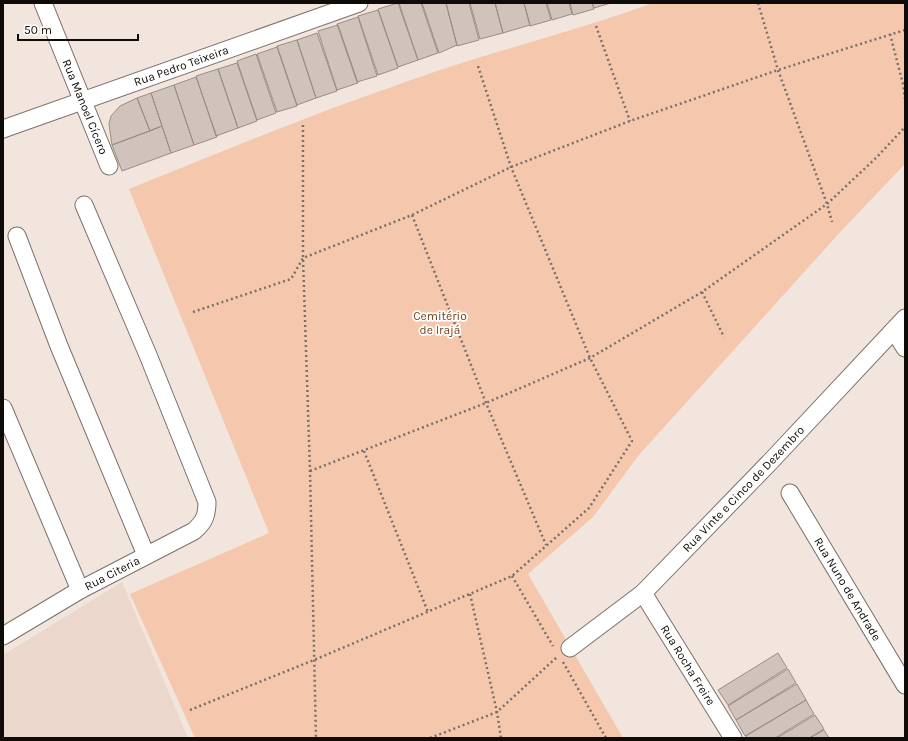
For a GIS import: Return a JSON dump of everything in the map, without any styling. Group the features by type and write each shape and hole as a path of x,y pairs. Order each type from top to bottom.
{"street":[{"name":"Rua Manoel Cícero","path":"44,3 81,100 109,166"},
{"name":"Rua Pedro Teixeira","path":"3,129 81,100 359,3"},
{"name":"Rua Citeria","path":"3,636 80,590 194,531 206,518 207,502 148,355 84,205"},
{"path":"17,236 62,354 146,555"},
{"path":"899,324 905,348"},
{"name":"Rua Vinte e Cinco de Dezembro","path":"570,648 644,593 899,324"},
{"path":"3,408 80,590"},
{"name":"Rua Nuno de Andrade","path":"790,493 905,685"},
{"name":"Rua Rocha Freire","path":"644,593 733,738"}],"path":[{"path":"758,3 778,70 827,204 832,222"},
{"path":"596,26 630,121"},
{"path":"193,312 291,279 303,258 412,215 511,167 630,121 778,70 905,30"},
{"path":"890,34 904,84 905,98"},
{"path":"190,710 314,660 512,576 589,508 632,441 590,358 511,167 478,66"},
{"path":"303,125 303,258 310,471 316,738"},
{"path":"310,471 486,403 590,358 702,292 827,204 877,157 905,127"},
{"path":"412,215 486,403 546,545"},
{"path":"702,292 724,337"},
{"path":"364,451 428,612"},
{"path":"470,594 497,712 501,738"},
{"path":"430,738 497,712 559,655 570,648"}],"shaded area":[{"path":"122,582 188,738 3,738 3,655"}],"green space":[{"name":"Cemitério de Irajá","path":"653,3 905,3 905,164 843,229 638,456 593,517 528,574 623,738 195,738 130,594 269,533 129,189 255,138 382,90 468,61 584,26"}],"building":[{"path":"398,3 418,60 398,67 378,9"},
{"path":"399,3 421,3 438,53 418,60"},
{"path":"422,3 446,3 457,45 439,53"},
{"path":"446,3 469,3 479,40 457,46"},
{"path":"470,3 495,3 503,33 480,39"},
{"path":"495,3 524,3 530,25 503,33"},
{"path":"524,3 546,3 551,20 530,26"},
{"path":"547,3 569,3 572,14 552,20"},
{"path":"570,3 592,3 594,9 573,15"},
{"path":"592,3 611,3 594,8"},
{"path":"378,10 398,68 378,75 358,16"},
{"path":"358,17 377,76 357,82 337,24"},
{"path":"338,25 358,83 337,90 318,31"},
{"path":"317,33 337,91 316,98 297,40"},
{"path":"297,40 316,98 297,105 277,46"},
{"path":"277,47 297,106 277,112 257,54"},
{"path":"256,54 276,113 257,120 237,61"},
{"path":"237,63 257,121 238,128 218,69"},
{"path":"218,69 238,128 216,136 196,76"},
{"path":"196,77 217,137 194,145 174,85"},
{"path":"174,85 194,145 171,153 151,93"},
{"path":"151,93 162,126 150,131 137,98"},
{"path":"137,98 150,131 112,145 109,124 111,116 120,106"},
{"path":"162,126 171,153 122,171 112,145"},
{"path":"778,653 787,668 728,705 718,690"},
{"path":"788,669 796,683 736,720 728,706"},
{"path":"797,684 806,700 745,736 736,720"},
{"path":"806,700 814,714 775,738 747,738 746,736"},
{"path":"815,715 824,729 809,738 777,738"},
{"path":"824,730 829,738 810,738"}]}
